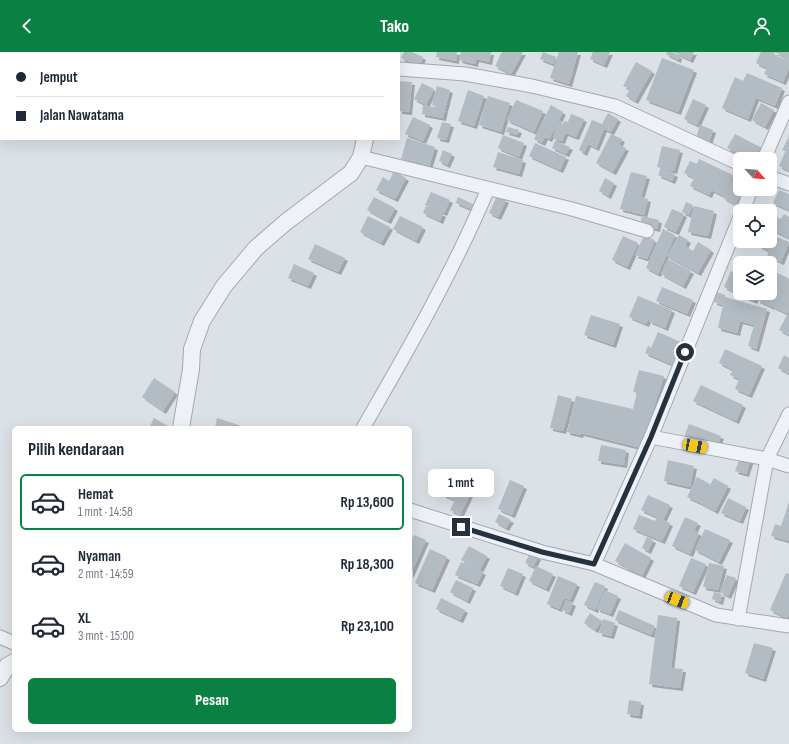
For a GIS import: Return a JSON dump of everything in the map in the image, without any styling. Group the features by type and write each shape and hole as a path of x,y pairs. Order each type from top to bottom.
{"street":[{"path":"400,69 465,74 575,95 615,106 733,161"},
{"path":"767,152 789,102"},
{"path":"181,426 191,369 192,349 202,320 224,286 256,248 286,222 351,173 361,157 365,140"},
{"path":"361,157 572,209 647,231"},
{"path":"777,180 789,184"},
{"path":"364,426 414,339 466,242 488,189"},
{"path":"594,564 651,437 733,234"},
{"path":"738,619 767,459 789,414"},
{"path":"651,437 767,459 789,466"},
{"path":"412,511 542,552 594,564 716,615 789,626"},
{"path":"0,637 12,641"},
{"path":"0,678 7,666 12,663"}],"building":[{"path":"404,52 412,52 423,57 419,66 401,58"},
{"path":"437,52 457,52 456,61 436,57"},
{"path":"461,52 491,52 489,62 476,59 475,64 459,60"},
{"path":"502,52 523,52 511,74 495,66"},
{"path":"543,52 556,57 553,64 540,59"},
{"path":"559,52 578,52 569,84 550,78"},
{"path":"593,52 610,52 604,65 590,59"},
{"path":"667,52 672,52 679,56 678,60 666,54"},
{"path":"673,52 694,52 690,60"},
{"path":"761,52 775,52 774,55 789,61 789,68 783,82 764,74 767,68 756,63"},
{"path":"775,52 789,52 789,60"},
{"path":"662,58 694,70 678,112 646,100"},
{"path":"636,62 652,71 635,101 626,96 630,89 623,86"},
{"path":"747,73 782,88 775,106 756,98 748,119 722,108 735,77 743,81"},
{"path":"400,81 412,82 409,112 400,111"},
{"path":"422,83 434,89 426,105 414,99"},
{"path":"437,86 450,90 445,109 432,105"},
{"path":"468,90 484,96 474,126 458,121"},
{"path":"488,96 510,103 501,132 479,125"},
{"path":"693,99 706,105 697,125 684,119"},
{"path":"516,100 543,111 534,132 507,120"},
{"path":"761,103 774,110 765,127 752,120"},
{"path":"423,105 445,109 443,118 422,114"},
{"path":"551,105 563,112 549,139 545,137 542,143 534,139"},
{"path":"608,113 618,119 611,132 604,129 596,148 588,144 584,153 579,150 592,120 602,124"},
{"path":"571,114 584,119 576,137 565,133 562,141 553,139 558,121 562,122 560,131 564,121 568,122"},
{"path":"413,117 430,125 423,141 405,134"},
{"path":"442,122 451,124 446,140 437,138"},
{"path":"700,125 713,130 709,142 696,138"},
{"path":"508,127 519,130 517,135 506,132"},
{"path":"611,134 622,139 619,145 626,148 613,172 596,163"},
{"path":"735,134 764,149 762,152 735,152 727,148"},
{"path":"503,135 524,143 519,157 498,148"},
{"path":"789,136 789,153 782,150"},
{"path":"407,138 435,147 429,167 401,159"},
{"path":"555,141 570,147 566,154 552,148"},
{"path":"535,143 566,157 560,170 529,156"},
{"path":"662,146 680,150 674,171 662,168 675,174 672,181 658,175 661,168 657,167"},
{"path":"443,150 452,154 447,165 439,161"},
{"path":"498,152 523,160 519,174 493,167"},
{"path":"785,152 789,154 789,171 779,166"},
{"path":"699,159 733,175 724,196 711,190 709,195 690,186 694,178 684,173 690,161 697,164"},
{"path":"394,171 406,178 395,199 376,190 383,177 389,181"},
{"path":"631,172 647,176 641,197 648,199 644,215 620,209"},
{"path":"605,178 614,183 608,196 599,191"},
{"path":"733,180 733,196 740,196 736,204 723,198"},
{"path":"779,190 789,194 789,210 773,203"},
{"path":"431,192 450,200 444,213 425,205"},
{"path":"497,196 506,200 498,217 489,213"},
{"path":"374,197 395,208 388,221 367,210"},
{"path":"458,197 477,206 475,211 456,203"},
{"path":"686,202 693,205 689,215 682,212"},
{"path":"426,206 443,214 440,221 423,213"},
{"path":"694,206 714,211 708,236 688,232"},
{"path":"672,209 684,214 676,232 664,227"},
{"path":"784,214 789,217 789,238 777,232 777,217 781,219"},
{"path":"368,216 390,227 381,243 360,232"},
{"path":"400,216 423,227 416,241 393,229"},
{"path":"642,216 659,220 657,229 640,225"},
{"path":"663,229 675,235 658,274 646,268"},
{"path":"679,235 688,240 685,246 693,251 698,242 711,250 698,273 667,256"},
{"path":"623,236 638,243 627,267 612,260"},
{"path":"644,236 655,240 647,259 635,255"},
{"path":"777,237 789,242 781,262 777,260 777,256 767,256 769,251 763,248 777,248"},
{"path":"315,244 345,258 338,272 308,259"},
{"path":"668,259 691,271 683,286 661,274"},
{"path":"294,264 314,273 308,286 288,278"},
{"path":"731,271 733,272 733,291 724,287"},
{"path":"777,273 786,277 777,296"},
{"path":"786,277 789,279 788,314 773,307"},
{"path":"662,287 693,300 687,314 656,301"},
{"path":"717,292 733,300 767,309 756,349 748,346 754,325 740,321 737,333 718,328 724,300 722,305 714,302"},
{"path":"638,296 672,310 665,328 649,321 655,305 646,324 629,317"},
{"path":"757,300 775,300 772,307"},
{"path":"591,315 620,324 613,345 584,335"},
{"path":"787,315 789,316 789,335 779,330"},
{"path":"658,332 683,343 673,365 645,353 648,346 651,348"},
{"path":"725,349 762,366 749,395 735,389 739,379 730,375 733,370 719,363"},
{"path":"784,355 789,358 789,374 778,368"},
{"path":"639,370 664,376 641,448 581,433 580,435 567,432 576,396 633,409 637,393 633,392"},
{"path":"154,378 175,392 163,411 142,397"},
{"path":"701,385 743,405 736,421 693,401"},
{"path":"558,395 572,399 563,431 550,428"},
{"path":"154,418 168,426 150,426"},
{"path":"217,418 242,426 215,426"},
{"path":"689,424 721,436 716,449 684,437"},
{"path":"601,445 626,450 624,465 598,461"},
{"path":"741,455 751,459 746,474 735,471"},
{"path":"668,460 694,466 690,487 664,481"},
{"path":"697,477 710,484 700,503 687,497"},
{"path":"714,478 728,486 715,511 700,503"},
{"path":"510,480 524,486 512,515 498,509"},
{"path":"448,482 471,492 460,515 450,510 455,500 443,495"},
{"path":"648,495 670,505 663,520 670,523 662,541 633,529 639,515 655,521 657,517 641,510"},
{"path":"728,498 746,507 740,521 721,513"},
{"path":"789,502 789,541 771,536 775,524 781,526"},
{"path":"499,514 511,520 506,528 495,522"},
{"path":"685,517 698,523 694,531 699,533 690,554 672,546"},
{"path":"705,529 730,540 719,562 695,550"},
{"path":"414,535 426,540 412,572 412,539"},
{"path":"647,537 653,540 648,551 642,548"},
{"path":"625,543 651,558 642,576 615,561"},
{"path":"469,546 487,556 480,570 461,560"},
{"path":"430,549 447,557 432,590 415,583"},
{"path":"530,553 538,557 533,567 525,563"},
{"path":"691,558 706,564 693,592 679,586"},
{"path":"461,562 483,572 477,584 455,575"},
{"path":"709,563 724,566 718,590 703,587"},
{"path":"536,566 553,574 546,589 529,581"},
{"path":"508,568 523,574 515,593 500,586"},
{"path":"786,573 789,574 789,613 787,618 770,610"},
{"path":"727,575 736,578 728,596 720,592"},
{"path":"558,576 577,584 570,600 564,598 559,609 547,604"},
{"path":"456,580 473,588 467,601 450,592"},
{"path":"595,582 605,586 595,610 584,605"},
{"path":"605,590 618,596 610,614 597,609"},
{"path":"714,592 722,594 720,602 712,599"},
{"path":"441,598 465,610 460,620 436,609"},
{"path":"566,600 573,603 569,613 562,610"},
{"path":"619,610 655,626 651,635 615,620"},
{"path":"590,613 602,621 595,630 584,623"},
{"path":"658,615 677,618 671,668 683,669 680,688 649,684"},
{"path":"603,619 615,623 611,636 599,633"},
{"path":"754,643 773,648 763,679 745,673"},
{"path":"629,700 641,702 639,716 627,714"}],"route":[{"path":"461,527 542,552 594,564 651,437 685,352"}]}
